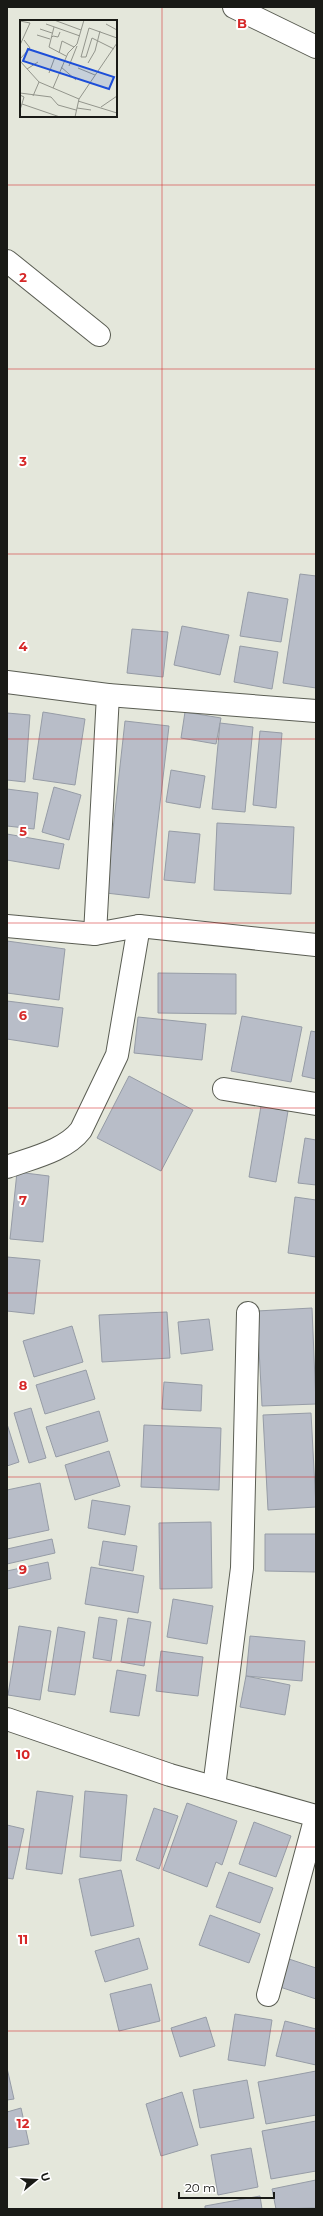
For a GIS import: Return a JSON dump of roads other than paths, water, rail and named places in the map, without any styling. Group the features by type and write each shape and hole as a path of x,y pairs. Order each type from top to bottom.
{"street":[{"path":"234,7 316,47"},
{"path":"7,261 99,335"},
{"path":"7,682 108,695 316,711"},
{"path":"95,934 108,695"},
{"path":"7,926 95,934 139,926 316,945"},
{"path":"7,1167 63,1144 74,1138 81,1130 117,1055 139,926"},
{"path":"224,1089 316,1104"},
{"path":"214,1787 242,1568 248,1313"},
{"path":"7,1719 170,1775 316,1816 268,1995"}]}
